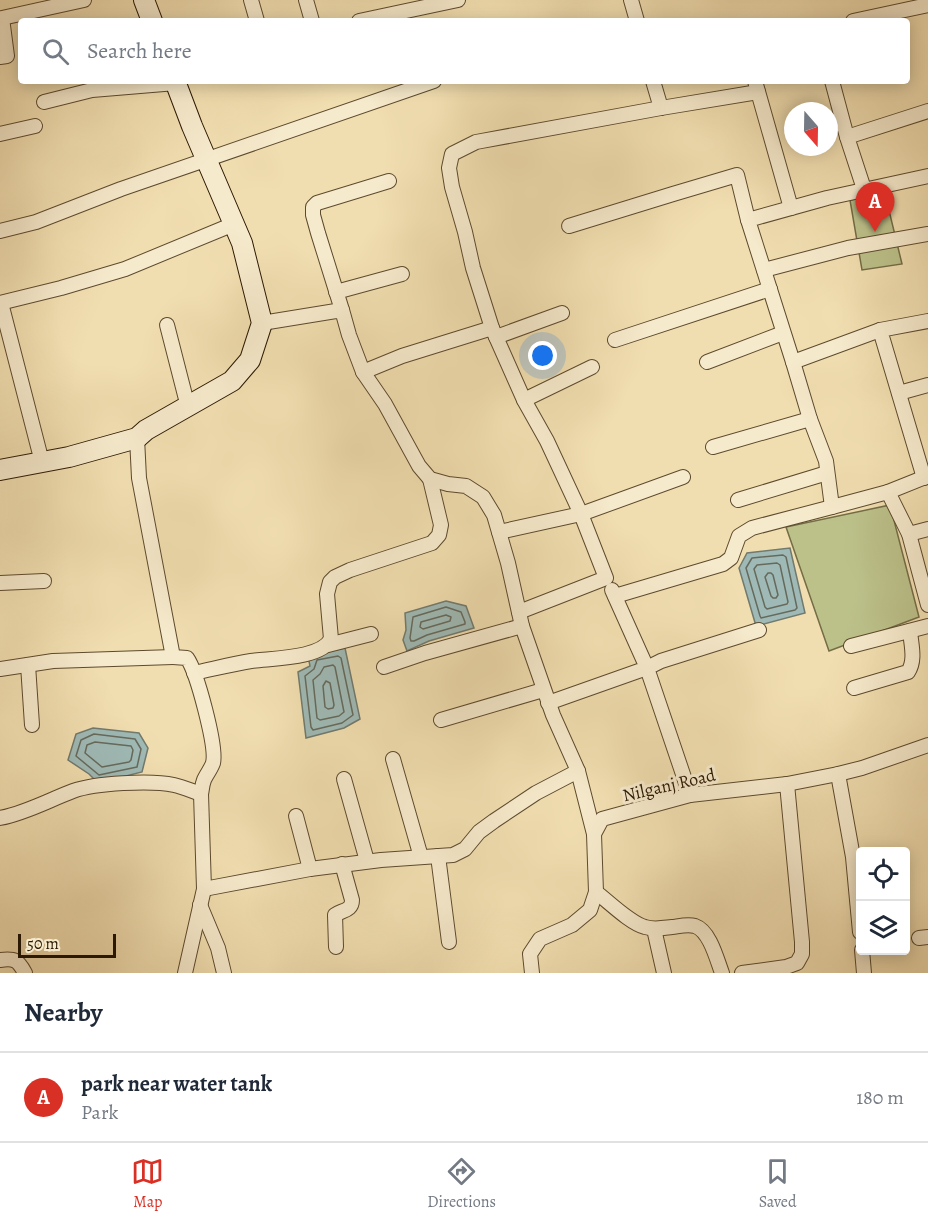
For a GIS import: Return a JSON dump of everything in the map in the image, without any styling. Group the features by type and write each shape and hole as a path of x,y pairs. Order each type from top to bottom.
{"street":[{"path":"0,57 7,56 2,18 84,0"},
{"path":"144,0 151,18"},
{"path":"250,0 256,18"},
{"path":"306,0 311,18"},
{"path":"373,18 458,0"},
{"path":"631,0 636,18"},
{"path":"867,18 928,5"},
{"path":"44,102 92,90 155,84"},
{"path":"0,470 69,457 137,438 146,430 232,381 250,360 262,323 242,243 192,126 177,84"},
{"path":"0,231 36,222 121,189 425,84"},
{"path":"654,84 661,108"},
{"path":"833,84 864,189"},
{"path":"690,795 647,668 547,441 524,400 494,333 473,268 449,168 452,154 476,142 661,108 757,87 791,208"},
{"path":"848,137 928,111"},
{"path":"0,134 35,126"},
{"path":"569,226 737,175 748,220 783,333 826,461 832,507"},
{"path":"748,220 864,189 928,176"},
{"path":"328,645 331,639 327,594 330,582 350,570 432,543 439,535 441,525 430,479 419,466 385,404 363,372 349,335 313,207 317,203 389,181"},
{"path":"42,462 1,303 124,269 234,224"},
{"path":"764,270 848,248 928,234"},
{"path":"336,292 402,274"},
{"path":"615,340 770,289"},
{"path":"262,323 342,310"},
{"path":"363,372 402,356 562,313"},
{"path":"794,362 880,330 928,321"},
{"path":"167,325 188,406"},
{"path":"615,596 723,564 731,558 739,536 752,528 888,492 926,477 880,330"},
{"path":"706,362 783,333"},
{"path":"524,400 592,367"},
{"path":"899,393 928,385"},
{"path":"713,447 810,419"},
{"path":"137,438 139,478 173,657"},
{"path":"738,500 827,473"},
{"path":"499,532 580,514 683,477"},
{"path":"430,479 466,486 483,497 494,515 520,619 546,696 578,771 594,834 597,892 590,910 572,925 540,939 530,954 532,973"},
{"path":"888,492 909,534 928,605"},
{"path":"909,534 928,529"},
{"path":"384,667 520,619 606,578"},
{"path":"0,582 44,581"},
{"path":"851,646 928,626"},
{"path":"441,720 546,696 647,668 759,630"},
{"path":"854,688 908,672 912,666 910,631"},
{"path":"194,673 252,661 297,656 371,634"},
{"path":"0,669 53,661 173,657 187,658 191,664 199,683 212,745 213,763 204,781 201,794 204,889 185,973"},
{"path":"28,665 32,725"},
{"name":"Nilganj Road","path":"594,834 602,819 690,795 787,784 838,774 928,745"},
{"path":"393,759 422,857"},
{"path":"204,889 342,864 453,855 465,849 479,832 494,821 536,793 578,771"},
{"path":"838,774 853,857 858,901"},
{"path":"344,779 367,861"},
{"path":"0,818 28,810 76,789 104,785 150,782 175,785 201,794"},
{"path":"742,973 786,967 797,963 802,954 787,784"},
{"path":"296,816 310,869"},
{"path":"438,856 449,942"},
{"path":"336,947 335,915 352,905 342,864"},
{"path":"597,892 634,922 645,927 654,929 686,925 700,928 707,935 722,973"},
{"path":"200,905 218,948 224,973"},
{"path":"654,929 664,973"},
{"path":"862,955 864,973"},
{"path":"0,960 15,960 21,964 25,973"}],"green space":[{"path":"885,194 902,264 862,270 850,200"},
{"path":"890,505 919,617 829,651 786,527"}],"water":[{"path":"790,548 805,613 756,626 739,568 747,553"},
{"path":"446,601 466,606 474,628 429,641 407,651 403,640 406,630 405,613"},
{"path":"345,648 360,719 344,728 306,738 298,672 310,666 308,656"},
{"path":"93,728 139,733 148,748 142,772 98,783 68,760 76,734"}],"place":[{"name":"park near water tank","path":"875,232"}]}
